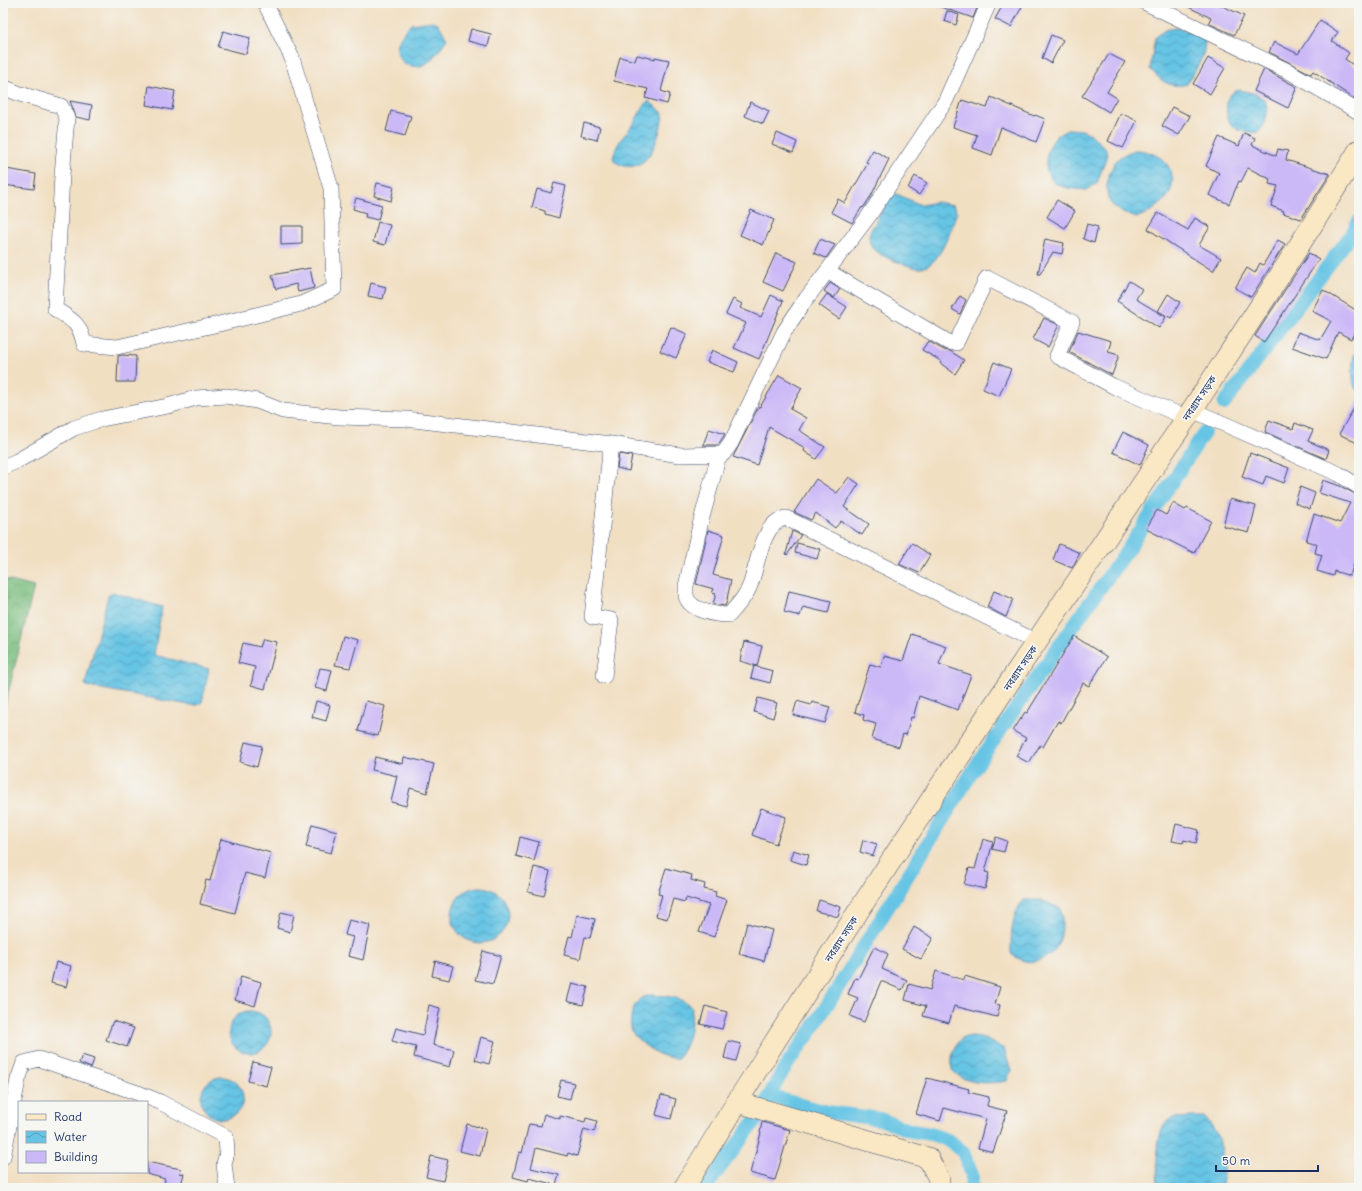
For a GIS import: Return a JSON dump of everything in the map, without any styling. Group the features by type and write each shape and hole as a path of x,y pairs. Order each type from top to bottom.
{"main road":[{"name":"নবগ্রাম সড়ক","path":"684,1188 742,1103 901,846 1283,274 1359,150"},
{"path":"742,1103 928,1158 939,1179 938,1188"}],"street":[{"path":"3,86 20,94 61,106 67,118 62,175 55,309 74,321 81,330 84,344 117,347 300,304 334,289 331,188 292,58 265,3"},
{"path":"3,467 17,461 74,428 88,423 168,406 196,398 226,396 257,401 283,411 339,417 406,419 611,444 680,456 723,454 731,443 784,332 827,271 868,217 945,102 989,3"},
{"path":"1146,3 1290,72 1359,112"},
{"path":"827,271 948,342 954,343 956,343 987,278 1072,322 1057,356 1113,386 1189,414 1339,474 1359,486"},
{"path":"604,676 611,620 592,617 611,444"},
{"path":"720,455 701,521 686,586 686,596 691,604 720,615 729,615 739,605 749,588 758,556 770,530 781,519 786,518 1037,642"},
{"path":"3,1157 18,1080 24,1063 39,1059 160,1102 226,1137 227,1152 224,1164 228,1182 227,1188"}],"green space":[{"path":"3,579 34,587 3,714"}],"water":[{"path":"432,21 438,23 447,39 429,62 421,66 410,66 405,64 400,59 397,49 403,33 411,24"},
{"path":"1175,28 1191,32 1205,41 1205,47 1196,69 1187,84 1181,85 1171,85 1166,83 1150,69 1155,37 1165,30"},
{"path":"1240,90 1256,94 1265,100 1267,109 1266,118 1263,126 1257,133 1238,130 1230,123 1228,119 1226,108 1228,98 1234,92"},
{"path":"647,102 650,102 663,113 660,130 653,149 642,163 634,166 619,164 613,158 617,146"},
{"path":"1069,129 1082,130 1091,134 1106,149 1107,155 1097,183 1086,190 1061,186 1054,182 1049,176 1047,170 1046,162 1049,147 1058,135"},
{"path":"1135,150 1151,153 1158,157 1169,168 1172,175 1170,192 1164,201 1151,211 1136,218 1122,212 1112,205 1107,191 1108,179 1115,162 1123,155"},
{"path":"892,192 921,205 936,202 953,205 957,212 940,253 929,265 922,268 912,267 880,254 870,245 869,234"},
{"path":"1359,346 1359,391 1355,388 1352,372 1354,355"},
{"path":"112,592 162,607 154,655 209,669 202,702 197,705 189,705 86,686 85,684 108,596"},
{"path":"480,887 491,889 500,895 506,904 508,915 506,926 500,935 491,941 480,943 469,941 460,935 454,926 452,915 454,904 460,895 469,889"},
{"path":"1024,900 1041,900 1061,909 1062,917 1060,940 1053,952 1047,957 1031,962 1017,958 1011,953 1014,918"},
{"path":"651,995 668,996 678,999 688,1004 692,1008 687,1040 678,1058 660,1055 644,1045 635,1036 631,1028 632,1012 637,1002 641,998"},
{"path":"246,1011 254,1011 265,1017 271,1028 271,1036 265,1047 254,1053 246,1053 235,1047 229,1036 229,1028 235,1017"},
{"path":"972,1036 981,1037 1004,1049 1011,1070 1007,1081 985,1083 971,1081 958,1075 952,1070 952,1056 957,1045 962,1038"},
{"path":"218,1077 226,1077 237,1083 243,1094 243,1102 237,1113 226,1119 218,1119 207,1113 201,1102 201,1094 207,1083"},
{"path":"1204,1117 1216,1132 1222,1150 1223,1159 1222,1188 1158,1188 1158,1150 1162,1131 1166,1123 1171,1119"}],"building":[{"path":"935,3 979,3 973,18 935,5"},
{"path":"1004,3 1024,3 1011,27 995,19"},
{"path":"1180,3 1216,3 1244,16 1234,35 1208,23 1211,18"},
{"path":"947,11 959,15 956,25 944,21"},
{"path":"1320,20 1338,32 1332,41 1349,53 1345,59 1359,69 1359,102 1313,71 1311,74 1269,52 1274,42 1298,54"},
{"path":"471,29 491,34 488,46 468,41"},
{"path":"223,31 250,38 246,54 218,47"},
{"path":"1051,35 1063,40 1051,63 1042,58"},
{"path":"1109,54 1125,62 1107,92 1117,98 1109,112 1082,96"},
{"path":"637,55 669,60 661,91 670,94 667,104 645,98 648,89 614,81 620,57 635,61"},
{"path":"1208,58 1225,68 1210,94 1193,84"},
{"path":"1264,69 1297,87 1288,108 1254,91"},
{"path":"149,86 175,91 172,110 146,105"},
{"path":"991,97 1034,116 1035,115 1045,119 1036,142 1001,127 992,155 973,148 977,135 953,127 962,100 987,108"},
{"path":"70,101 92,105 90,120 76,117"},
{"path":"750,102 769,111 763,124 745,116"},
{"path":"1172,107 1190,116 1179,135 1162,126"},
{"path":"391,111 411,116 405,136 386,131"},
{"path":"1121,113 1137,121 1123,148 1108,141"},
{"path":"584,123 600,127 597,140 581,136"},
{"path":"777,133 797,142 793,153 772,144"},
{"path":"1244,133 1255,138 1252,145 1276,156 1278,149 1288,151 1286,160 1330,174 1301,219 1283,213 1284,211 1271,206 1278,186 1269,184 1270,179 1248,168 1241,182 1239,181 1229,204 1209,195 1219,173 1206,166 1219,137 1239,146"},
{"path":"873,150 889,159 871,196 852,223 831,212 838,199 845,203 868,163 866,162"},
{"path":"6,169 36,174 34,189 3,185"},
{"path":"915,176 927,183 919,195 908,188"},
{"path":"377,183 394,187 391,201 374,196"},
{"path":"554,183 566,186 559,218 545,214 545,211 532,207 537,189 551,193"},
{"path":"356,198 382,205 378,220 365,217 366,213 353,209"},
{"path":"1057,200 1075,211 1065,228 1047,217"},
{"path":"751,210 774,220 763,245 740,235"},
{"path":"1158,213 1188,230 1195,218 1210,227 1199,245 1221,258 1213,271 1148,229"},
{"path":"378,222 390,225 385,245 373,242"},
{"path":"1087,224 1098,227 1094,243 1083,239"},
{"path":"281,226 302,226 302,244 281,245"},
{"path":"820,239 835,245 826,258 814,253"},
{"path":"1045,239 1064,243 1062,254 1053,252 1040,274 1038,274"},
{"path":"1278,240 1285,244 1251,297 1235,288 1247,268 1255,273 1260,263 1263,265"},
{"path":"776,253 797,262 783,291 763,282"},
{"path":"1309,253 1319,259 1264,342 1255,336"},
{"path":"310,268 314,288 298,292 296,284 276,289 272,275"},
{"path":"1129,281 1142,289 1136,299 1166,317 1159,328 1117,301"},
{"path":"371,283 386,287 383,299 368,296"},
{"path":"830,283 840,289 834,298 824,291"},
{"path":"1323,290 1359,312 1359,325 1351,339 1338,332 1326,359 1292,347 1298,332 1320,340 1331,321 1312,311"},
{"path":"827,294 847,307 839,319 819,305"},
{"path":"1168,294 1180,302 1171,318 1158,311"},
{"path":"771,295 783,301 759,359 734,348 746,323 726,314 733,299 742,304 740,308 761,317"},
{"path":"960,296 966,300 960,314 952,309"},
{"path":"1044,318 1059,325 1048,347 1033,339"},
{"path":"671,327 687,334 676,358 660,351"},
{"path":"1078,331 1111,341 1108,352 1119,355 1112,375 1069,352"},
{"path":"928,341 944,350 950,351 964,360 955,374 940,363 941,361 922,350"},
{"path":"712,350 738,362 734,372 707,362"},
{"path":"118,356 136,356 135,382 117,382"},
{"path":"994,362 1011,369 999,396 983,389"},
{"path":"779,375 802,388 790,409 806,418 799,430 825,447 816,459 804,451 805,448 769,427 757,465 733,457 759,406 760,407"},
{"path":"1359,399 1359,444 1339,434"},
{"path":"1269,420 1293,429 1295,423 1313,430 1308,441 1329,450 1326,459 1265,432"},
{"path":"709,429 725,434 718,445 703,445"},
{"path":"1123,432 1149,445 1140,465 1113,452"},
{"path":"1250,453 1289,468 1284,483 1266,476 1263,485 1242,477"},
{"path":"619,454 632,456 629,471 617,468"},
{"path":"849,477 859,484 844,507 869,524 862,535 841,521 835,528 816,513 811,520 794,512 816,479 837,493"},
{"path":"1323,480 1340,486 1359,496 1359,562 1355,561 1350,576 1334,571 1333,576 1317,571 1322,555 1315,553 1317,544 1306,541 1314,514 1340,523 1350,503 1319,493"},
{"path":"1300,487 1315,493 1310,509 1295,503"},
{"path":"1230,499 1256,506 1249,533 1223,526"},
{"path":"1173,503 1185,510 1187,508 1211,521 1194,553 1146,529 1157,510 1166,515"},
{"path":"708,530 724,535 713,575 731,580 728,599 725,606 713,604 716,594 712,593 714,589 696,584"},
{"path":"792,531 801,535 787,555 786,554"},
{"path":"797,543 820,549 817,559 795,553"},
{"path":"912,543 930,555 919,573 899,564"},
{"path":"1059,544 1080,553 1072,568 1053,560"},
{"path":"789,591 831,601 828,613 803,607 800,616 784,612"},
{"path":"994,591 1013,599 1006,617 987,607"},
{"path":"912,634 946,646 939,664 971,675 958,710 919,696 913,718 911,717 906,735 903,734 899,747 872,739 876,724 863,720 864,715 855,712 870,664 881,667 884,656 903,661"},
{"path":"343,636 358,640 350,668 335,665"},
{"path":"1074,636 1107,657 1089,686 1083,683 1061,723 1058,721 1043,747 1040,745 1029,763 1016,756 1026,738 1013,731 1025,712 1027,713"},
{"path":"263,639 277,642 265,689 251,685 255,667 238,663 243,643 260,647"},
{"path":"744,642 762,646 757,666 740,661"},
{"path":"754,666 773,671 770,683 751,678"},
{"path":"320,668 332,670 327,691 315,688"},
{"path":"758,698 777,703 773,718 754,712"},
{"path":"316,701 330,705 326,721 312,717"},
{"path":"366,701 385,706 378,736 358,731"},
{"path":"797,701 811,705 812,702 830,707 825,723 793,715"},
{"path":"245,742 262,746 257,767 240,762"},
{"path":"375,757 403,764 404,757 434,764 427,793 410,788 406,806 391,802 397,776 372,770"},
{"path":"761,808 786,817 776,844 752,835"},
{"path":"312,824 337,831 331,853 306,847"},
{"path":"1176,824 1199,830 1196,843 1184,840 1183,843 1172,841"},
{"path":"520,837 539,842 534,861 516,856"},
{"path":"996,837 1007,841 1004,852 992,849"},
{"path":"221,839 271,853 265,878 245,873 235,913 200,904 206,880 210,881"},
{"path":"983,839 993,842 985,872 989,873 985,889 964,884 969,868 975,869"},
{"path":"863,840 877,844 873,856 860,852"},
{"path":"793,850 809,855 806,865 790,860"},
{"path":"534,867 550,871 544,896 528,892"},
{"path":"666,868 692,875 691,880 705,884 704,889 716,892 715,896 727,900 714,937 699,932 709,905 686,898 685,902 673,899 667,919 656,916 662,895 658,894"},
{"path":"819,900 841,907 838,917 816,911"},
{"path":"281,912 294,915 290,932 277,928"},
{"path":"577,915 595,919 590,938 585,937 580,959 564,955 569,936 572,937"},
{"path":"349,920 370,925 363,960 348,956 353,937 345,935"},
{"path":"747,923 772,930 764,961 739,954"},
{"path":"914,927 933,938 921,959 902,949"},
{"path":"874,947 888,954 882,969 907,980 902,990 881,981 864,1022 850,1016 858,998 848,994 855,978 858,979"},
{"path":"483,951 501,956 493,984 475,980"},
{"path":"435,961 453,966 449,980 432,976"},
{"path":"56,962 71,966 66,987 51,983"},
{"path":"936,971 964,980 965,976 1000,987 995,1004 1000,1005 997,1017 954,1006 949,1023 923,1016 926,1006 905,1000 909,984 930,990"},
{"path":"241,976 261,982 255,1006 235,1000"},
{"path":"572,983 588,987 583,1005 567,1001"},
{"path":"429,1005 440,1008 433,1045 454,1050 450,1067 414,1057 416,1047 392,1041 396,1028 423,1035"},
{"path":"705,1006 727,1012 722,1029 700,1024"},
{"path":"113,1021 134,1028 127,1047 106,1040"},
{"path":"481,1037 495,1041 489,1064 475,1060"},
{"path":"728,1041 741,1044 736,1061 724,1058"},
{"path":"82,1055 94,1059 91,1068 79,1063"},
{"path":"253,1062 271,1067 266,1086 248,1081"},
{"path":"927,1078 969,1089 968,1092 989,1097 987,1106 1007,1111 993,1152 978,1148 986,1119 944,1108 940,1121 916,1114"},
{"path":"561,1080 574,1083 570,1099 557,1096"},
{"path":"661,1095 676,1099 671,1119 656,1115"},
{"path":"544,1114 560,1119 560,1116 585,1122 586,1118 597,1121 594,1132 584,1129 577,1156 568,1153 567,1156 536,1148 531,1168 559,1175 556,1185 529,1178 528,1181 513,1177 519,1152 522,1153 529,1124 541,1126"},
{"path":"762,1122 790,1130 775,1180 750,1173 761,1133"},
{"path":"467,1124 486,1129 480,1156 460,1151"},
{"path":"431,1156 448,1160 443,1181 426,1177"},
{"path":"148,1162 181,1169 180,1173 184,1174 180,1188 164,1186 165,1179 147,1174"}],"waterway":[{"path":"1224,404 1351,235 1359,221"},
{"path":"705,1188 764,1109 773,1088 785,1068 811,1031 976,766 1128,549 1204,433"},
{"path":"769,1096 827,1112 880,1119 912,1131 931,1134 950,1141 963,1152 972,1175 971,1188"}]}
